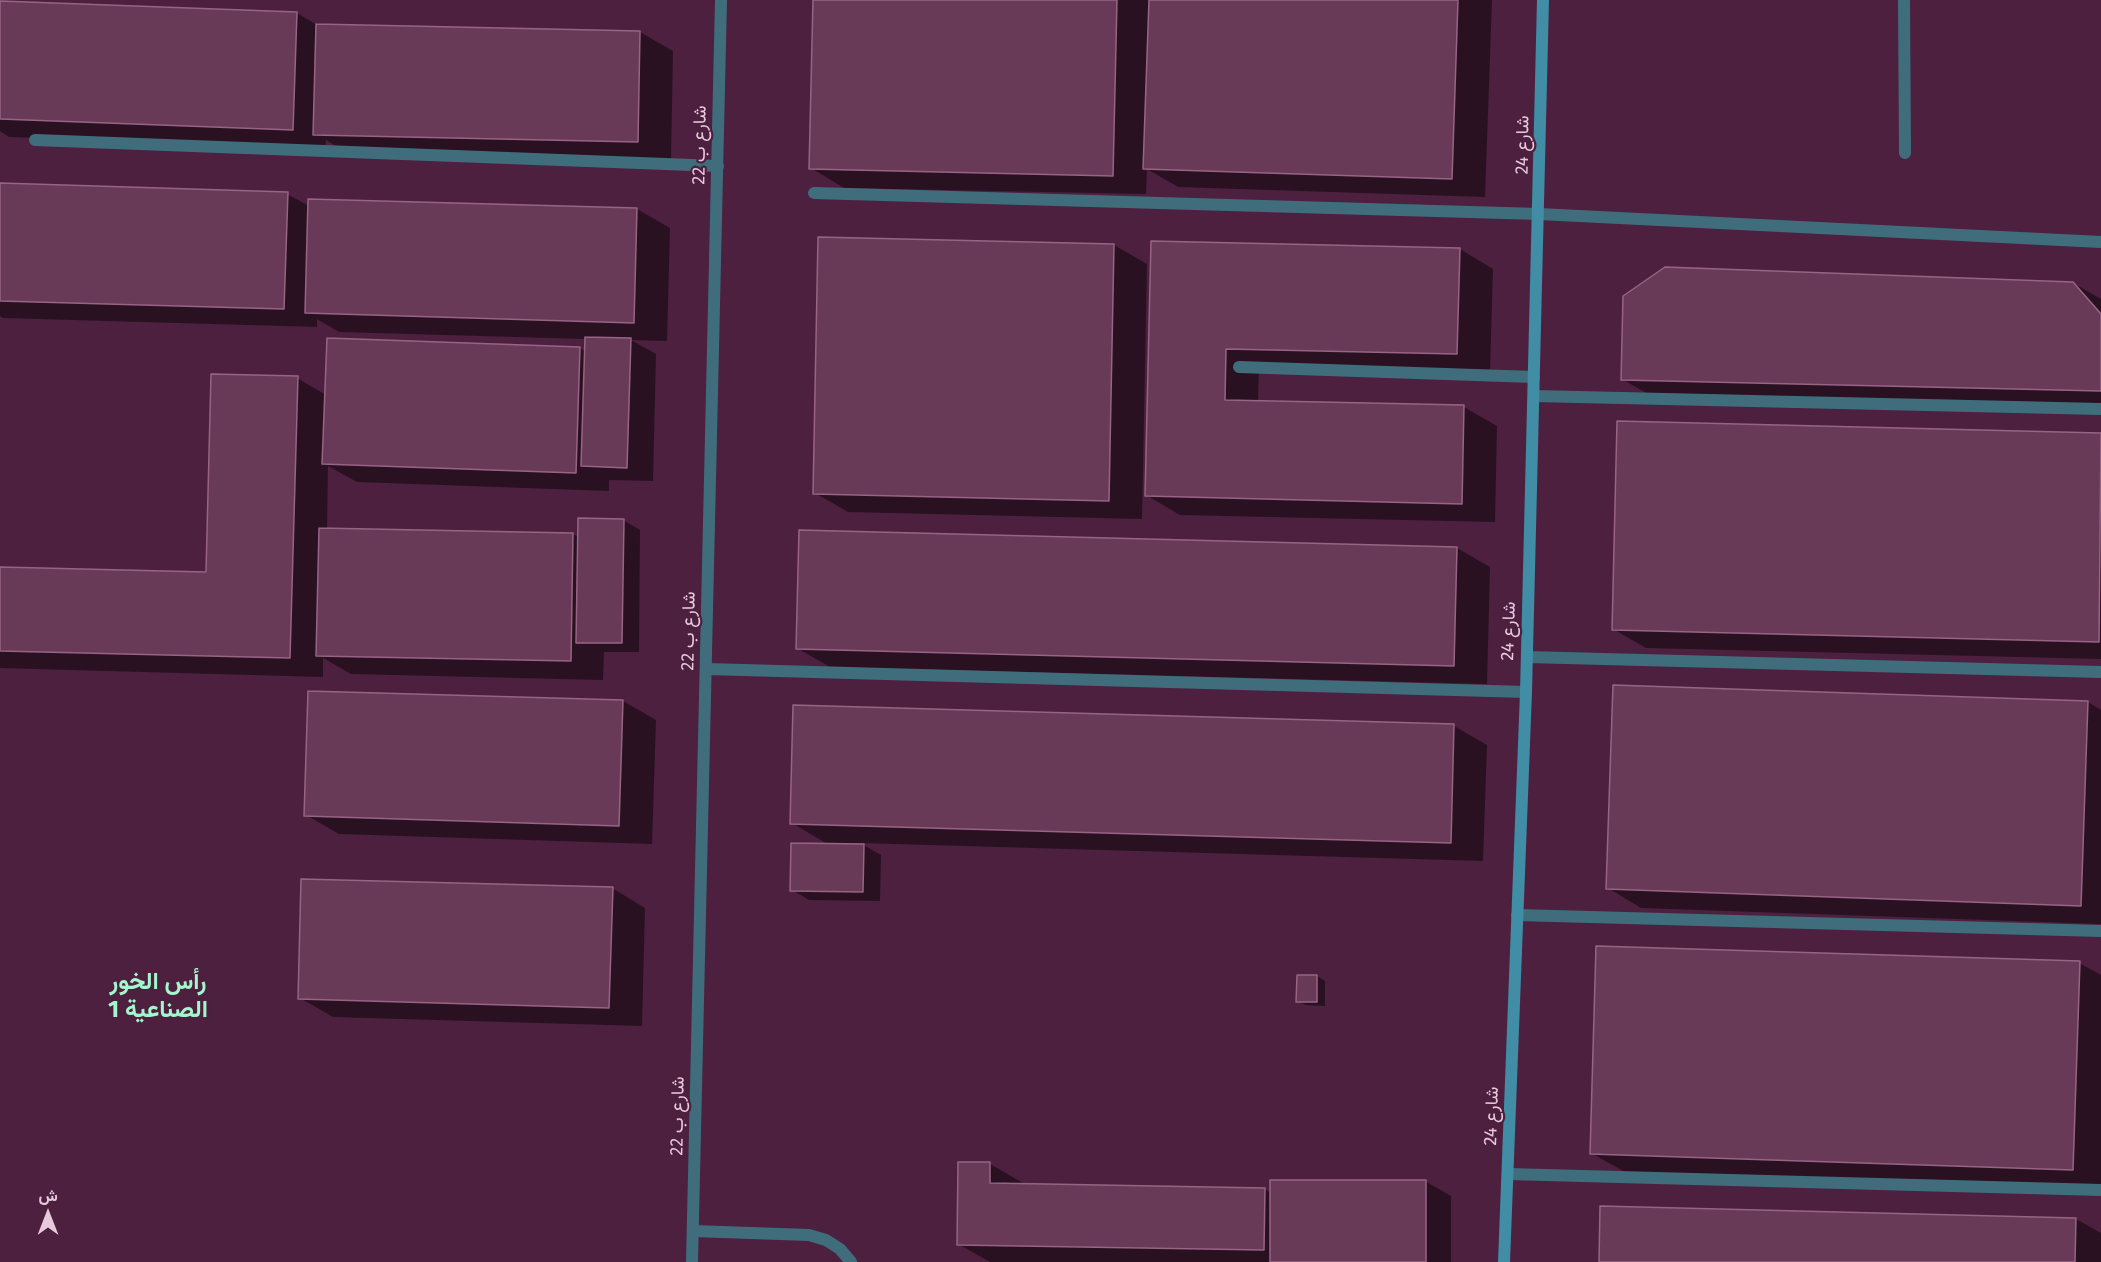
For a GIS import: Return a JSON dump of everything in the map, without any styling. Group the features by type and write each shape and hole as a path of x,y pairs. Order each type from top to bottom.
{"street":[{"name":"شارع 24","path":"1504,1262 1526,692 1543,0"}],"lane":[{"name":"شارع ب 22","path":"692,1262 722,0"},
{"path":"1904,0 1905,153"},
{"path":"36,140 718,166"},
{"path":"814,193 1539,214 2101,242"},
{"path":"1239,367 1534,377"},
{"path":"1534,396 2101,409"},
{"path":"1527,657 2101,672"},
{"path":"706,669 1526,692"},
{"path":"1517,915 2101,931"},
{"path":"1508,1174 2101,1190"},
{"path":"693,1231 809,1235 826,1240 840,1249 851,1262"}],"building":[{"path":"813,0 1117,0 1113,176 809,169"},
{"path":"1149,0 1458,0 1452,179 1143,169"},
{"path":"0,1 297,12 293,130 0,119"},
{"path":"316,24 640,31 638,142 313,135"},
{"path":"0,183 288,192 284,309 0,301"},
{"path":"308,199 637,208 634,323 305,313"},
{"path":"818,237 1114,244 1109,501 813,494"},
{"path":"1151,241 1460,248 1457,354 1226,349 1225,400 1464,405 1462,504 1145,496"},
{"path":"1665,267 2073,282 2101,314 2101,391 1621,380 1623,296"},
{"path":"585,337 631,338 627,468 581,466"},
{"path":"327,338 580,347 576,473 322,464"},
{"path":"211,374 298,376 290,658 0,651 0,567 206,572"},
{"path":"1617,421 2101,433 2099,642 1612,630"},
{"path":"578,518 624,519 622,643 576,643"},
{"path":"319,528 573,533 571,661 316,656"},
{"path":"799,530 1457,547 1454,666 796,649"},
{"path":"1613,685 2088,701 2081,906 1606,889"},
{"path":"308,691 623,700 619,826 304,816"},
{"path":"793,705 1454,724 1451,843 790,824"},
{"path":"791,843 864,844 863,892 790,891"},
{"path":"301,879 613,887 609,1008 298,999"},
{"path":"1596,946 2080,961 2073,1170 1590,1154"},
{"path":"1297,975 1317,975 1317,1002 1296,1002"},
{"path":"958,1162 990,1162 990,1183 1265,1188 1264,1250 957,1245"},
{"path":"1270,1180 1426,1180 1426,1262 1270,1262"},
{"path":"1600,1206 2076,1218 2075,1262 1599,1262"}],"district":[{"name":"رأس الخور الصناعية 1","path":"158,996"}]}
